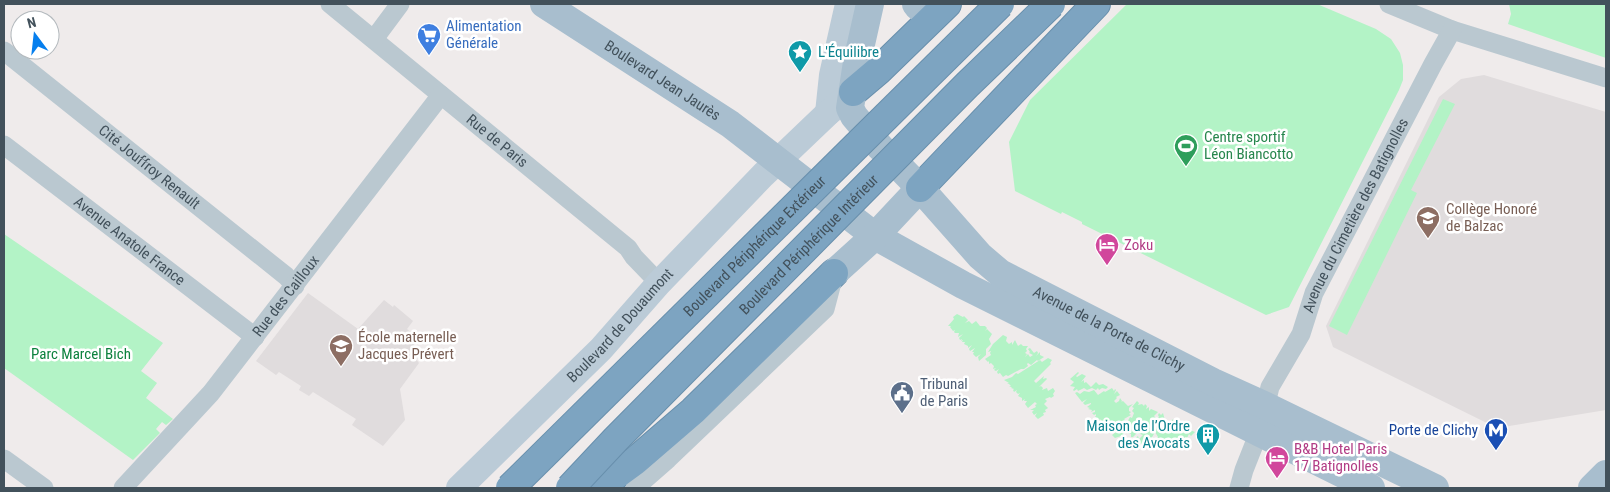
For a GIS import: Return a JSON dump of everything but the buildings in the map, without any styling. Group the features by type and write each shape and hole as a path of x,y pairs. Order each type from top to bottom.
{"highway":[{"name":"Boulevard Périphérique Extérieur","path":"510,488 1000,4"},
{"name":"Boulevard Périphérique Intérieur","path":"570,488 616,439 1051,4"},
{"path":"920,188 1096,4"},
{"path":"853,92 879,70 934,6"},
{"path":"598,488 635,461 693,410 834,273"}],"main road":[{"name":"Boulevard Jean Jaurès","path":"546,4 730,124 778,161"},
{"path":"828,114 832,75 848,4"},
{"name":"Avenue de la Porte de Clichy","path":"870,4 857,62 850,108 854,116 880,147 920,188 980,256 1000,273 1213,382 1435,488"},
{"name":"Boulevard de Douaumont","path":"459,488 601,349 659,283 778,161 853,92"},
{"name":"Avenue de la Porte de Clichy","path":"778,161 875,236 963,285 1371,488"},
{"path":"834,273 875,236 920,188"},
{"path":"1592,488 1606,474"}],"street":[{"name":"Rue de Paris","path":"330,4 628,248 659,283"},
{"path":"374,39 400,4"},
{"path":"1389,4 1452,30 1606,78"},
{"name":"Avenue du Cimetière des Batignolles","path":"1239,488 1266,406 1270,387 1301,334 1314,293 1452,30"},
{"name":"Cité Jouffroy Renault","path":"4,50 286,276 295,286"},
{"name":"Rue des Cailloux","path":"123,488 211,392 295,286 441,95"},
{"name":"Avenue Anatole France","path":"4,145 255,337"},
{"path":"635,488 668,459 825,308 834,273"},
{"path":"4,459 44,488"}],"shaded area":[{"path":"1484,75 1606,112 1606,410 1497,428 1333,347 1326,326 1439,97 1461,79"},
{"name":"École maternelle Jacques Prévert","path":"308,293 358,329 384,300 393,307 394,305 413,321 407,329 418,339 409,351 419,363 400,389 405,420 383,446 352,425 356,419 313,392 309,396 299,390 301,386 279,372 276,375 256,361"}],"green space":[{"name":"Centre sportif Léon Biancotto","path":"1127,4 1317,4 1376,29 1391,39 1400,53 1403,65 1403,80 1399,90 1289,307 1266,315 1082,224 1082,222 1062,212 1061,214 1015,191 1009,142 1030,100"},
{"path":"1509,4 1606,4 1606,58 1508,24 1511,14"},
{"path":"1443,99 1455,104 1411,190 1417,193 1347,335 1329,326"},
{"name":"Parc Marcel Bich","path":"4,234 163,343 141,371 157,383 146,398 173,419 166,425 162,422 156,429 160,433 133,460 4,368"},
{"path":"957,314 964,316 968,320 965,323 969,321 972,324 976,321 980,326 987,328 985,331 987,329 992,334 989,339 991,344 986,349 986,355 979,361 978,357 981,354 976,357 973,354 974,352 972,352 975,348 970,351 969,349 972,345 968,348 964,344 965,342 962,342 963,340 961,341 962,339 960,340 959,338 963,334 958,337 959,333 955,333 951,326 948,326"},
{"path":"1003,335 1007,337 1006,341 1009,344 1012,342 1012,345 1015,340 1018,346 1021,344 1028,346 1025,357 1028,354 1030,357 1033,355 1029,353 1028,349 1030,348 1034,353 1037,351 1036,356 1040,352 1040,355 1044,357 1031,365 1028,363 1028,366 1024,369 1003,377 997,372 999,369 994,370 996,368 993,369 994,366 985,359 991,355 991,351 988,352 993,344"},
{"path":"1048,358 1052,360 1051,364 1034,381 1036,383 1044,376 1043,379 1047,379 1039,387 1043,388 1042,390 1047,388 1048,391 1053,388 1055,391 1054,396 1045,399 1047,401 1044,404 1048,408 1043,413 1044,415 1038,419 1035,416 1037,413 1034,415 1032,412 1034,410 1030,410 1036,407 1035,405 1037,404 1035,402 1028,408 1025,404 1027,401 1024,401 1025,399 1022,401 1022,398 1018,396 1020,393 1016,392 1017,390 1014,392 1014,389 1007,384 1009,383 1004,380 1016,373 1018,374 1040,360 1042,362"},
{"path":"1078,372 1077,377 1082,374 1086,376 1081,382 1084,380 1084,383 1086,382 1091,387 1096,382 1099,385 1103,384 1108,387 1099,390 1098,388 1096,390 1092,388 1087,390 1084,388 1074,391 1075,387 1070,386 1074,382 1070,379"},
{"path":"1112,388 1114,391 1116,390 1114,394 1117,391 1120,395 1114,401 1116,403 1120,398 1121,402 1123,401 1128,406 1133,404 1129,408 1131,412 1129,414 1131,415 1124,419 1119,429 1122,428 1125,432 1123,437 1115,438 1112,435 1116,432 1110,433 1102,425 1103,423 1100,419 1098,421 1095,416 1096,414 1092,413 1095,410 1091,412 1092,410 1088,409 1090,408 1087,407 1091,403 1085,405 1083,403 1087,399 1082,402 1075,393 1080,394 1084,391 1094,390 1098,395"},
{"path":"1137,401 1138,405 1142,404 1144,406 1145,404 1147,406 1146,409 1149,407 1149,411 1151,409 1158,412 1154,416 1157,419 1159,413 1161,415 1163,413 1166,424 1170,423 1173,419 1174,423 1177,422 1175,424 1177,425 1180,422 1185,426 1182,430 1186,434 1190,430 1195,432 1191,436 1189,434 1182,441 1180,439 1175,445 1177,441 1175,440 1169,445 1166,442 1162,446 1161,444 1159,448 1157,446 1162,440 1157,438 1155,432 1151,439 1149,437 1142,444 1136,442 1134,444 1132,441 1138,436 1139,439 1143,435 1137,433 1131,437 1131,434 1126,433 1127,431 1124,428 1130,417 1132,418 1134,408 1132,407"}],"place":[{"name":"Alimentation Générale","path":"429,56"},
{"name":"L'Équilibre","path":"800,73"},
{"name":"Centre sportif Léon Biancotto","path":"1186,167"},
{"name":"Collège Honoré de Balzac","path":"1428,239"},
{"name":"Zoku","path":"1107,266"},
{"name":"École maternelle Jacques Prévert","path":"341,367"},
{"name":"Tribunal de Paris","path":"902,414"},
{"name":"Porte de Clichy","path":"1496,451"},
{"name":"Maison de l’Ordre des Avocats","path":"1208,456"},
{"name":"B&B Hotel Paris 17 Batignolles","path":"1277,479"}]}
